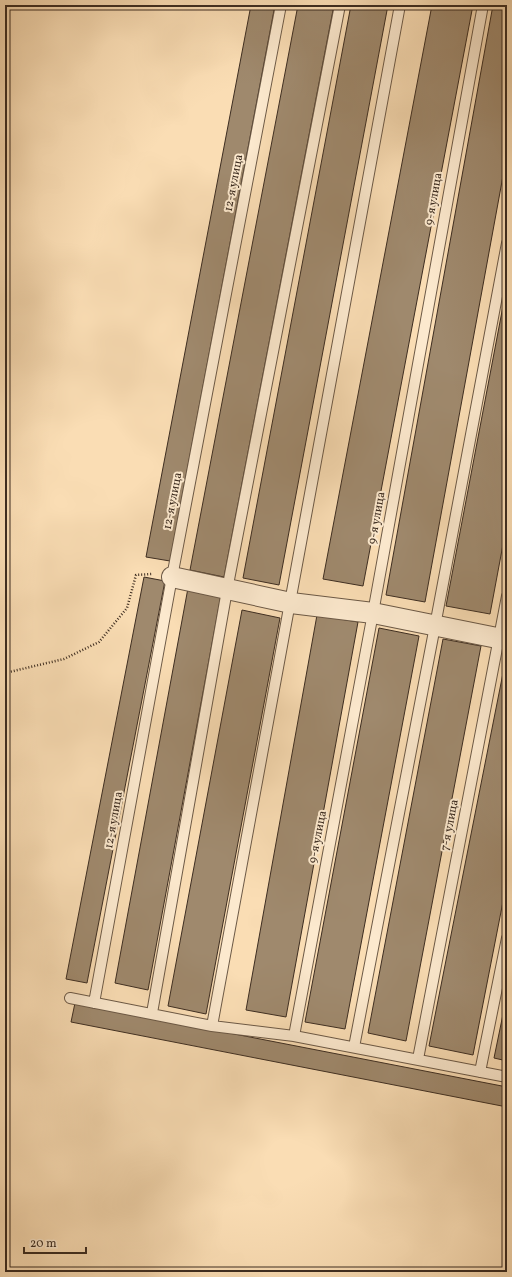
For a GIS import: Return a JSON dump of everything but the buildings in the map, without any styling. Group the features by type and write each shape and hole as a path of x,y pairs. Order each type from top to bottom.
{"street":[{"path":"172,577 291,603 373,613 503,640"}],"lane":[{"name":"12-я улица","path":"94,1003 172,577 282,5"},
{"path":"152,1013 227,590 340,5"},
{"path":"212,1026 400,5"},
{"name":"9-я улица","path":"294,1036 373,613 483,5"},
{"path":"354,1047 507,243"},
{"name":"7-я улица","path":"418,1059 503,640 507,596"},
{"path":"480,1072 507,938"},
{"path":"70,998 212,1026 294,1036 507,1077"}],"path":[{"path":"5,673 64,659 99,642 127,608 136,575 156,573 172,577"}]}
